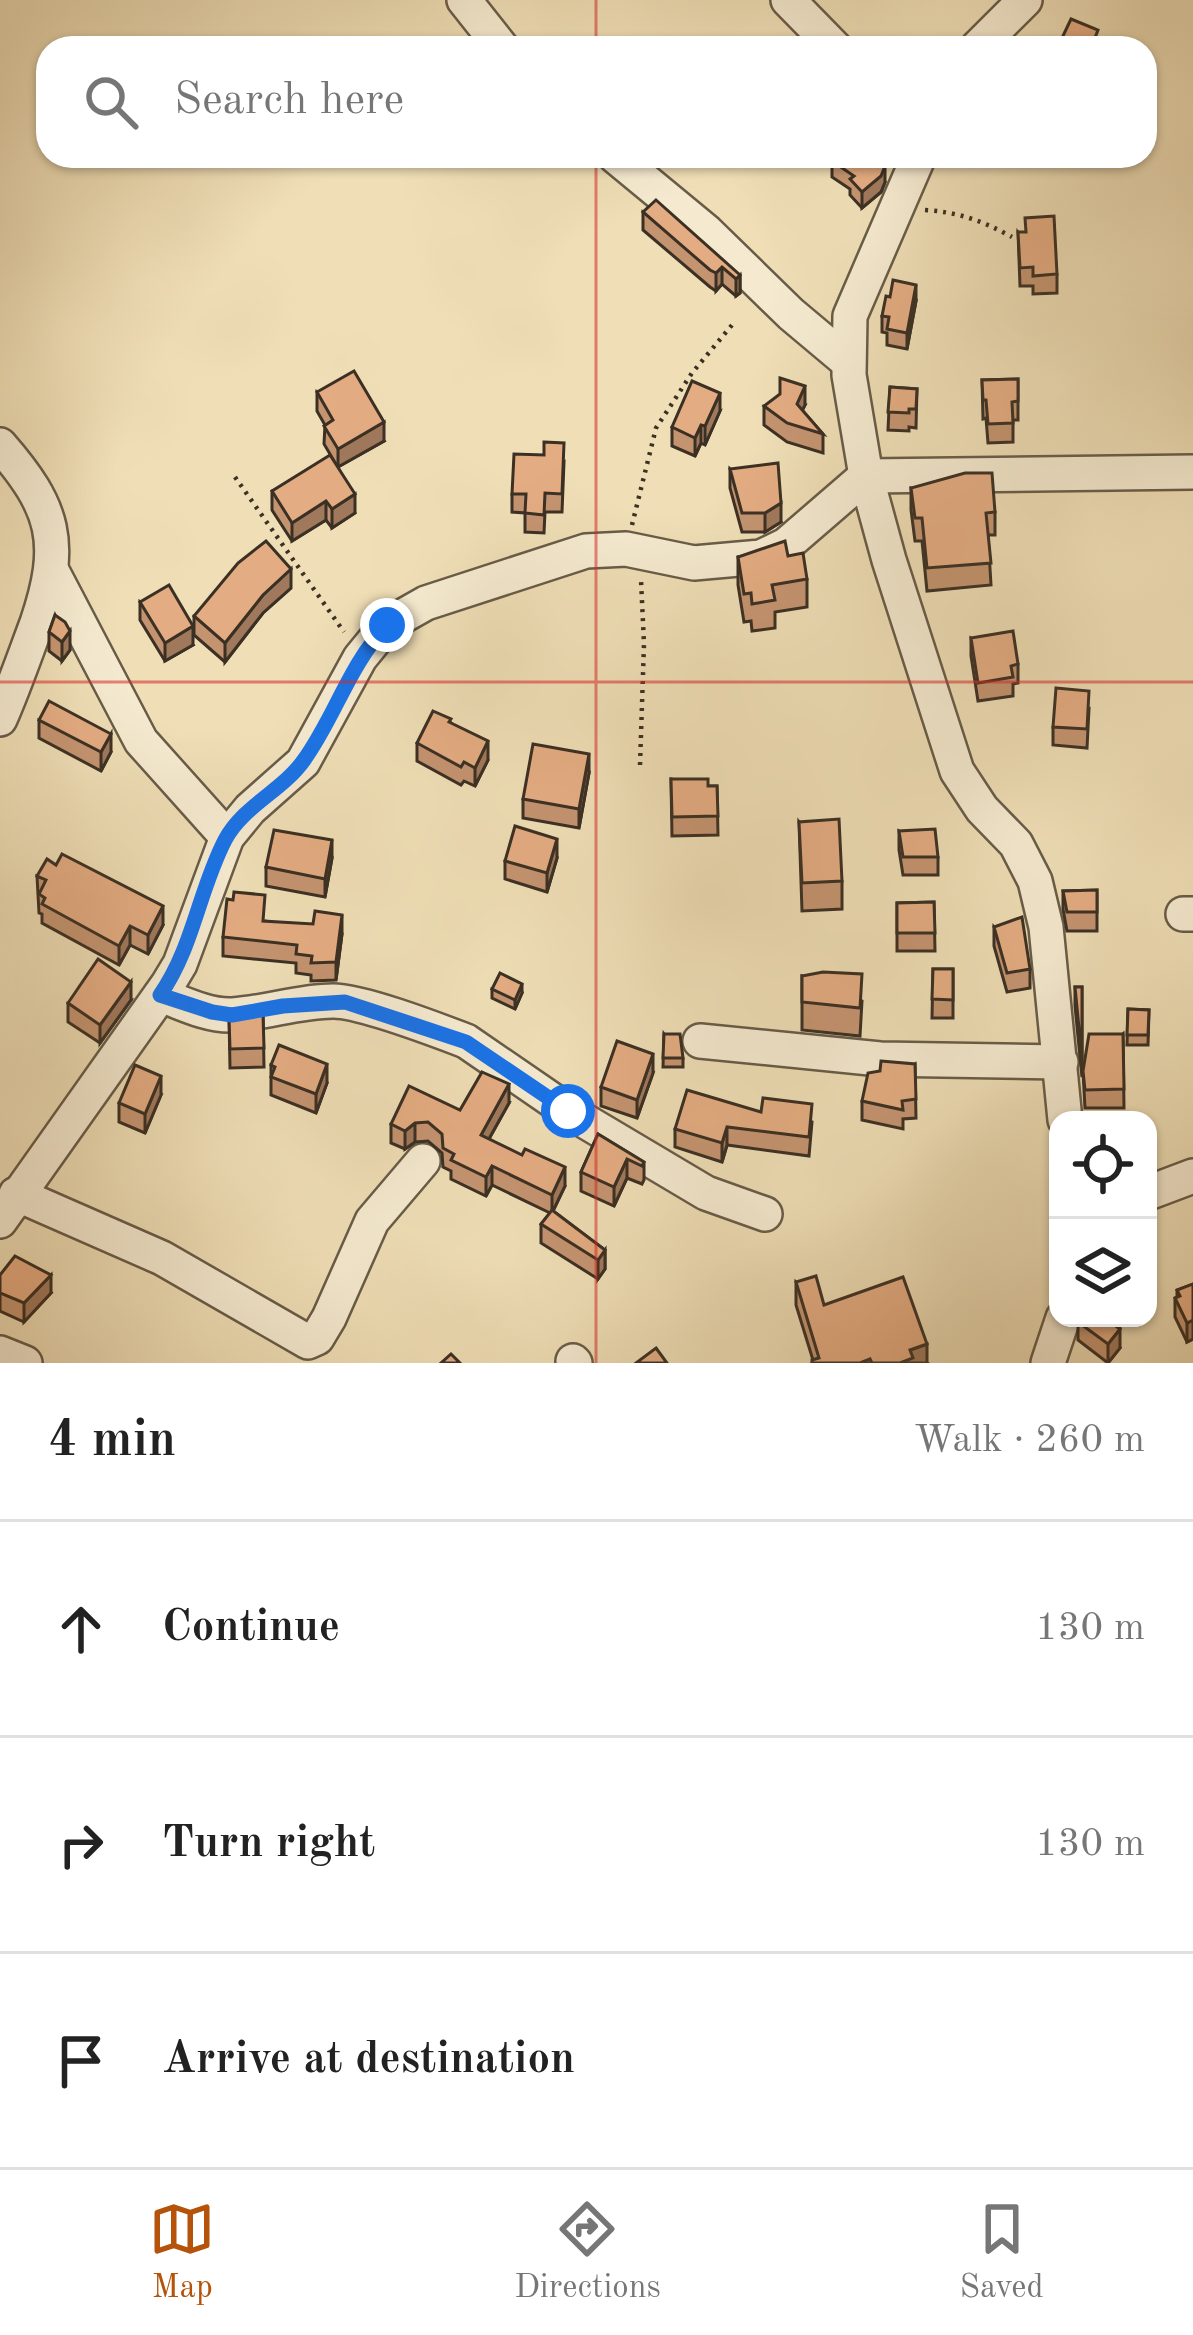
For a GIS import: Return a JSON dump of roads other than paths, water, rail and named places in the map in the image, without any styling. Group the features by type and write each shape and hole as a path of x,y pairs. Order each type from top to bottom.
{"street":[{"path":"464,0 492,36"},
{"path":"788,0 823,36"},
{"path":"989,36 1025,0"},
{"path":"630,168 848,361"},
{"path":"913,168 850,316 848,361 866,476 913,641 957,771 982,809 1020,851 1034,880 1046,927 1064,1111"},
{"path":"0,445 33,486 53,532 52,571 22,669 0,719"},
{"path":"423,1161 372,1221 329,1318 317,1338 308,1342 162,1258 8,1208 180,964 227,837 250,809 303,762 360,658 387,625 426,603 563,556 633,550 694,563 761,557 786,545 866,476 1193,472"},
{"path":"52,571 142,741 227,837"},
{"path":"160,995 232,1015 340,1001 448,1034 706,1193 765,1214"},
{"path":"700,1042 880,1059 1061,1062"},
{"path":"1157,1190 1193,1176"},
{"path":"1048,1363 1060,1327"},
{"path":"0,1353 25,1363"}]}
